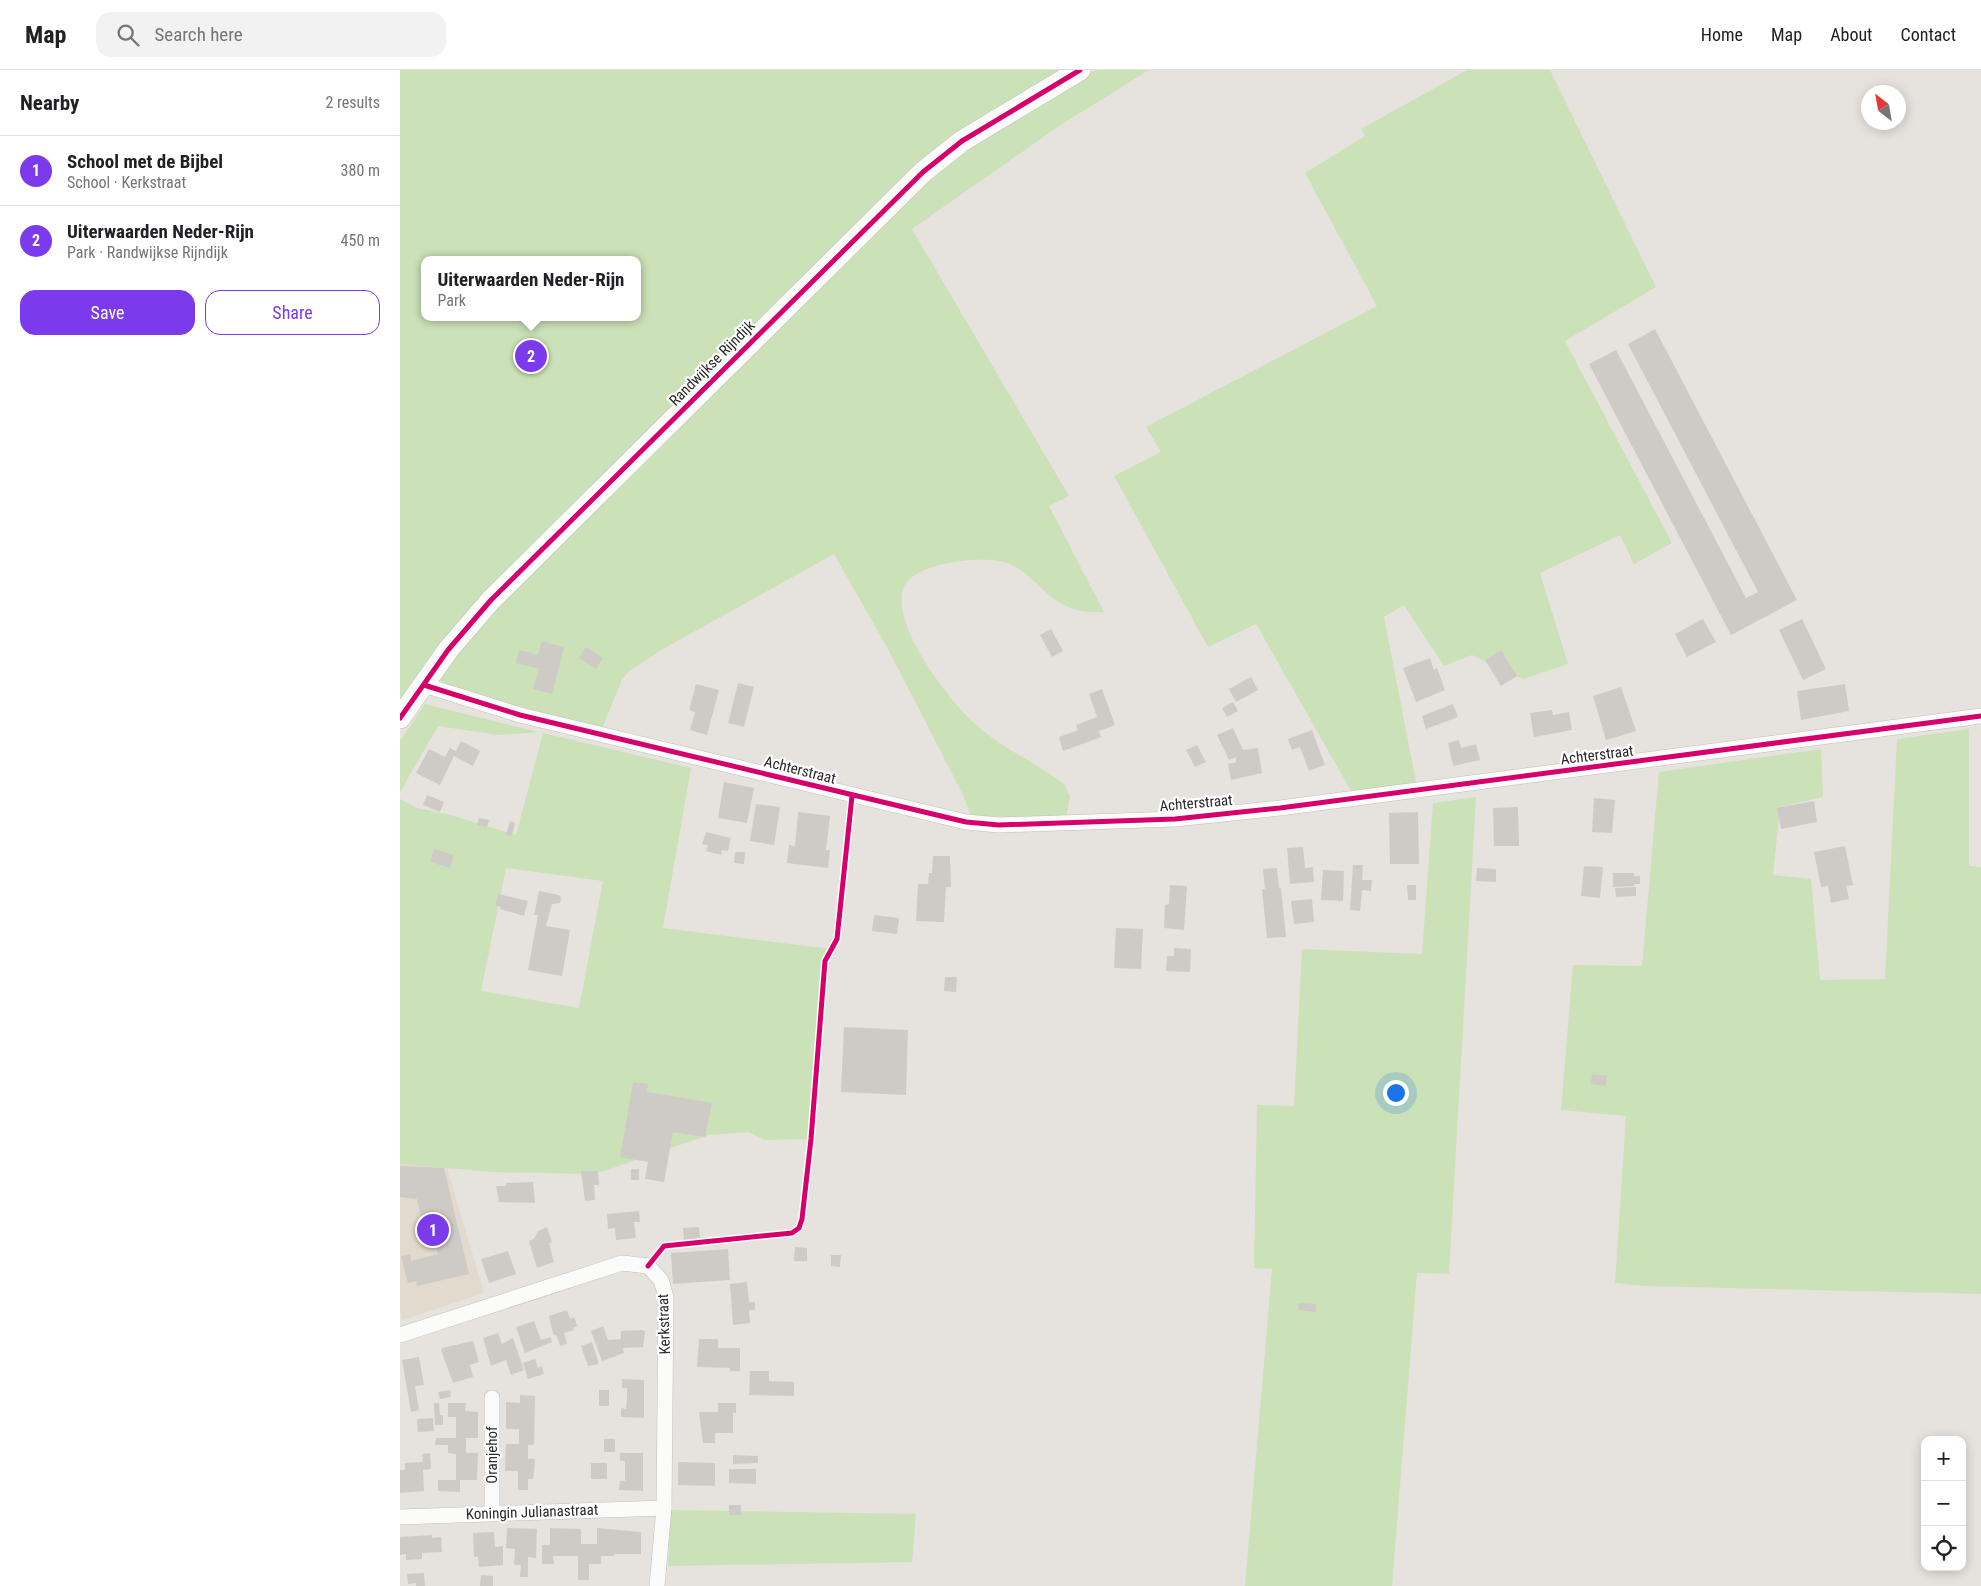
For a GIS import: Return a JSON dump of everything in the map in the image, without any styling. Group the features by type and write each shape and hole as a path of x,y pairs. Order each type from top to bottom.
{"street":[{"name":"Randwijkse Rijndijk","path":"400,718 448,650 491,600 923,172 962,141 1080,70"},
{"name":"Achterstraat","path":"424,685 539,720 852,796 966,822 999,825 1175,819 1280,808 1981,716"},
{"name":"Kerkstraat","path":"400,1335 622,1263 648,1266 661,1280 666,1298 664,1508 657,1586"},
{"name":"Oranjehof","path":"492,1398 492,1513"},
{"name":"Koningin Julianastraat","path":"400,1517 664,1508"}],"shaded area":[{"path":"400,1164 447,1168 484,1293 403,1320 400,1309"}],"green space":[{"path":"400,70 1067,70 990,117 445,641 419,672 400,703"},
{"path":"1095,70 1149,70 1059,126 912,229 1069,496 1049,506 1104,612 1083,611 1067,606 1054,599 1021,570 1008,563 992,560 970,560 929,568 908,580 903,589 902,604 905,620 912,639 922,657 946,692 968,717 1002,745 1064,784 1070,796 1066,818 971,816 963,795 888,649 834,554 663,649 628,672 622,680 602,728 482,701 445,688 440,677 472,633 925,184 975,145"},
{"path":"1467,70 1550,70 1656,287 1565,341 1672,543 1634,564 1620,535 1540,573 1568,664 1523,679 1472,655 1444,666 1404,605 1384,617 1417,787 1354,796 1256,624 1208,647 1114,476 1161,452 1146,427 1377,306 1305,173 1365,136 1361,129"},
{"path":"425,704 539,732 498,735 438,726 400,792 400,741"},
{"path":"1969,729 1969,866 1981,867 1981,1294 1644,1286 1615,1283 1626,1116 1561,1110 1573,965 1642,966 1659,772 1821,749 1823,797 1780,807 1773,875 1811,879 1820,980 1885,979 1897,739"},
{"path":"543,733 691,768 663,928 831,949 825,961 811,1139 765,1140 749,1132 709,1135 604,1171 585,1174 492,1172 400,1164 400,799 417,808 447,814 516,835","holes":["506,868 603,881 579,1008 481,991"]},
{"path":"1476,797 1449,1274 1417,1273 1392,1586 1245,1586 1272,1269 1254,1268 1257,1105 1294,1106 1302,949 1422,954 1433,803"},
{"path":"671,1510 916,1514 912,1562 668,1566"}],"building":[{"path":"1655,329 1797,600 1731,635 1589,364 1616,350 1746,598 1758,592 1628,344"},
{"path":"1703,619 1716,642 1687,657 1675,634"},
{"path":"1802,619 1826,669 1803,680 1779,630"},
{"path":"1051,629 1063,651 1052,657 1040,635"},
{"path":"542,641 564,647 552,694 533,689 539,669 516,663 519,650 538,655"},
{"path":"586,647 603,658 596,669 579,658"},
{"path":"1501,650 1517,676 1501,686 1485,660"},
{"path":"1430,658 1434,670 1437,668 1445,690 1416,702 1403,668"},
{"path":"1251,677 1258,690 1236,702 1229,689"},
{"path":"738,683 754,687 744,727 728,723"},
{"path":"696,684 719,690 707,735 690,730 695,712 689,710"},
{"path":"1845,684 1849,711 1801,720 1797,691"},
{"path":"1621,687 1636,731 1606,740 1593,696"},
{"path":"1102,689 1115,725 1099,731 1101,737 1063,751 1059,737 1078,730 1076,725 1097,717 1089,694"},
{"path":"1233,702 1238,711 1227,717 1222,708"},
{"path":"1453,704 1458,717 1426,729 1422,716"},
{"path":"1552,710 1553,715 1569,712 1572,730 1534,737 1530,713"},
{"path":"1233,728 1243,750 1258,748 1262,773 1231,780 1228,764 1236,762 1236,757 1229,760 1217,735"},
{"path":"1312,730 1325,765 1309,771 1300,747 1292,750 1288,739"},
{"path":"1459,740 1461,748 1476,744 1480,760 1453,766 1448,743"},
{"path":"461,741 480,751 473,766 454,756 440,785 416,773 429,749 445,757 450,748 456,751"},
{"path":"1197,745 1206,762 1195,767 1186,750"},
{"path":"724,782 754,788 747,823 718,818"},
{"path":"427,795 444,802 440,812 423,805"},
{"path":"1594,798 1615,800 1612,833 1592,832"},
{"path":"1814,801 1817,822 1781,829 1777,808"},
{"path":"756,804 780,807 774,845 750,841"},
{"path":"1518,807 1519,846 1494,846 1493,808"},
{"path":"798,812 830,816 826,850 830,850 828,868 787,863 789,845 795,846"},
{"path":"1418,812 1419,864 1390,864 1389,813"},
{"path":"479,818 489,820 487,827 477,825"},
{"path":"510,821 515,823 512,836 506,835"},
{"path":"706,832 731,838 728,851 722,850 721,855 706,851 708,845 702,844"},
{"path":"1845,846 1853,885 1846,886 1849,899 1831,903 1828,886 1821,887 1814,852"},
{"path":"1303,847 1305,868 1313,867 1314,882 1290,884 1287,848"},
{"path":"434,849 454,855 450,868 430,862"},
{"path":"735,852 745,852 744,864 734,863"},
{"path":"933,856 950,856 951,887 946,887 944,922 916,921 918,884 928,884 929,873 932,873"},
{"path":"1353,865 1363,865 1362,880 1372,880 1371,891 1362,890 1360,911 1350,910"},
{"path":"1584,866 1603,867 1600,898 1581,896"},
{"path":"1277,868 1286,937 1267,938 1262,889 1265,889 1263,869"},
{"path":"1477,868 1496,869 1496,882 1476,881"},
{"path":"1323,870 1344,871 1343,901 1321,900"},
{"path":"1613,873 1634,873 1634,876 1640,876 1640,884 1613,887"},
{"path":"1170,885 1187,886 1184,930 1164,928 1165,905 1169,904"},
{"path":"1407,885 1416,885 1416,900 1408,900"},
{"path":"1636,887 1636,896 1616,897 1615,888"},
{"path":"539,891 559,895 561,898 560,903 552,904 546,926 570,930 562,976 528,970 538,915 534,915"},
{"path":"498,894 528,901 524,916 500,909 501,907 495,905"},
{"path":"1312,899 1314,922 1294,924 1291,901"},
{"path":"874,915 899,918 897,934 872,931"},
{"path":"1116,928 1143,929 1141,969 1114,968"},
{"path":"1174,948 1191,949 1190,972 1166,971 1167,956 1174,956"},
{"path":"945,977 957,977 956,992 944,991"},
{"path":"844,1027 908,1030 906,1095 841,1092"},
{"path":"1592,1074 1607,1076 1606,1086 1591,1084"},
{"path":"633,1082 648,1084 647,1092 712,1103 705,1137 673,1132 664,1182 645,1179 648,1162 620,1157"},
{"path":"400,1166 444,1168 469,1274 417,1286 416,1281 408,1283 401,1256 410,1254 411,1261 438,1254 428,1215 421,1217 417,1199 400,1197"},
{"path":"631,1169 639,1169 639,1180 631,1180"},
{"path":"581,1171 598,1171 599,1185 594,1185 595,1200 585,1201"},
{"path":"533,1182 535,1203 499,1202 496,1186 506,1186 506,1183"},
{"path":"639,1211 640,1222 634,1222 636,1238 616,1240 615,1228 608,1229 607,1214"},
{"path":"547,1227 552,1242 549,1243 554,1262 537,1268 529,1241 534,1239 538,1231"},
{"path":"699,1227 700,1238 684,1240 683,1228"},
{"path":"795,1247 807,1248 807,1261 794,1261"},
{"path":"728,1249 730,1280 673,1284 671,1253"},
{"path":"508,1251 516,1274 489,1283 481,1259"},
{"path":"831,1255 841,1255 840,1267 831,1266"},
{"path":"747,1282 749,1302 755,1302 755,1310 749,1310 750,1323 733,1325 730,1284"},
{"path":"1299,1303 1316,1304 1316,1312 1298,1310"},
{"path":"567,1310 570,1319 574,1317 577,1326 573,1328 574,1330 564,1333 567,1344 560,1346 557,1336 553,1334 549,1316"},
{"path":"534,1321 541,1340 551,1337 552,1342 525,1353 516,1327"},
{"path":"603,1326 608,1340 621,1339 621,1331 643,1330 645,1332 643,1347 623,1348 624,1353 602,1361 591,1331"},
{"path":"498,1333 502,1344 513,1338 524,1370 511,1375 506,1360 491,1366 483,1338"},
{"path":"699,1339 718,1339 718,1348 740,1348 740,1371 730,1371 730,1368 697,1367"},
{"path":"473,1341 479,1362 470,1365 473,1377 453,1383 441,1350 442,1348"},
{"path":"592,1342 599,1364 588,1366 581,1346"},
{"path":"419,1357 424,1385 415,1386 419,1410 411,1412 402,1360"},
{"path":"535,1359 538,1368 542,1366 544,1374 528,1379 523,1363"},
{"path":"750,1371 769,1371 769,1381 794,1382 794,1396 749,1395"},
{"path":"622,1379 644,1380 644,1418 621,1417 621,1408 626,1409 627,1399 627,1388 622,1388"},
{"path":"450,1390 451,1397 440,1399 438,1392"},
{"path":"599,1390 609,1390 609,1406 599,1406"},
{"path":"520,1395 535,1396 534,1445 528,1445 528,1459 535,1459 533,1479 528,1479 528,1490 518,1490 518,1471 505,1471 506,1444 519,1444 519,1429 506,1429 506,1402 520,1403"},
{"path":"434,1403 439,1403 440,1415 443,1415 443,1425 435,1425"},
{"path":"448,1403 466,1403 465,1411 478,1412 478,1438 466,1438 466,1453 478,1453 477,1480 460,1480 460,1492 438,1491 438,1480 456,1480 456,1454 448,1453 448,1445 435,1445 436,1438 456,1438 456,1417 448,1417"},
{"path":"718,1403 736,1403 736,1413 733,1413 733,1433 715,1433 715,1443 703,1443 699,1412 718,1412"},
{"path":"433,1418 434,1431 418,1432 417,1419"},
{"path":"604,1439 615,1439 615,1452 604,1452"},
{"path":"430,1453 431,1469 423,1470 424,1491 400,1493 400,1470 405,1470 405,1463 423,1462 422,1454"},
{"path":"620,1453 643,1453 643,1491 619,1490 620,1481 625,1481 625,1461 620,1461"},
{"path":"733,1455 758,1456 758,1463 733,1464"},
{"path":"678,1462 715,1463 715,1486 678,1485"},
{"path":"591,1463 607,1463 607,1479 591,1479"},
{"path":"729,1469 756,1469 756,1484 729,1483"},
{"path":"729,1505 741,1505 741,1515 729,1515"},
{"path":"507,1528 537,1529 536,1558 528,1557 528,1577 520,1577 521,1565 514,1565 515,1549 506,1548"},
{"path":"550,1528 581,1529 581,1544 597,1544 597,1528 641,1532 641,1554 601,1556 601,1564 589,1564 589,1580 578,1580 578,1556 553,1556 554,1564 542,1564 542,1545 550,1545"},
{"path":"494,1532 495,1547 503,1546 503,1565 479,1567 478,1557 474,1557 473,1533"},
{"path":"432,1535 432,1538 441,1537 442,1552 422,1553 422,1559 406,1560 406,1554 400,1555 400,1537"},
{"path":"424,1573 425,1586 416,1586 416,1583 408,1584 407,1574"},
{"path":"481,1575 493,1576 493,1586 480,1586"}],"cycle path":[{"path":"400,718 448,650 491,600 923,172 962,141 1080,70"},
{"path":"424,685 520,715 966,822 999,825 1175,819 1280,808 1981,716"},
{"path":"648,1266 664,1246 792,1233 799,1228 802,1219 811,1139 825,961 837,939 852,796"}],"place":[{"name":"Uiterwaarden Neder-Rijn","path":"531,356"},
{"name":"School met de Bijbel","path":"433,1230"}]}
